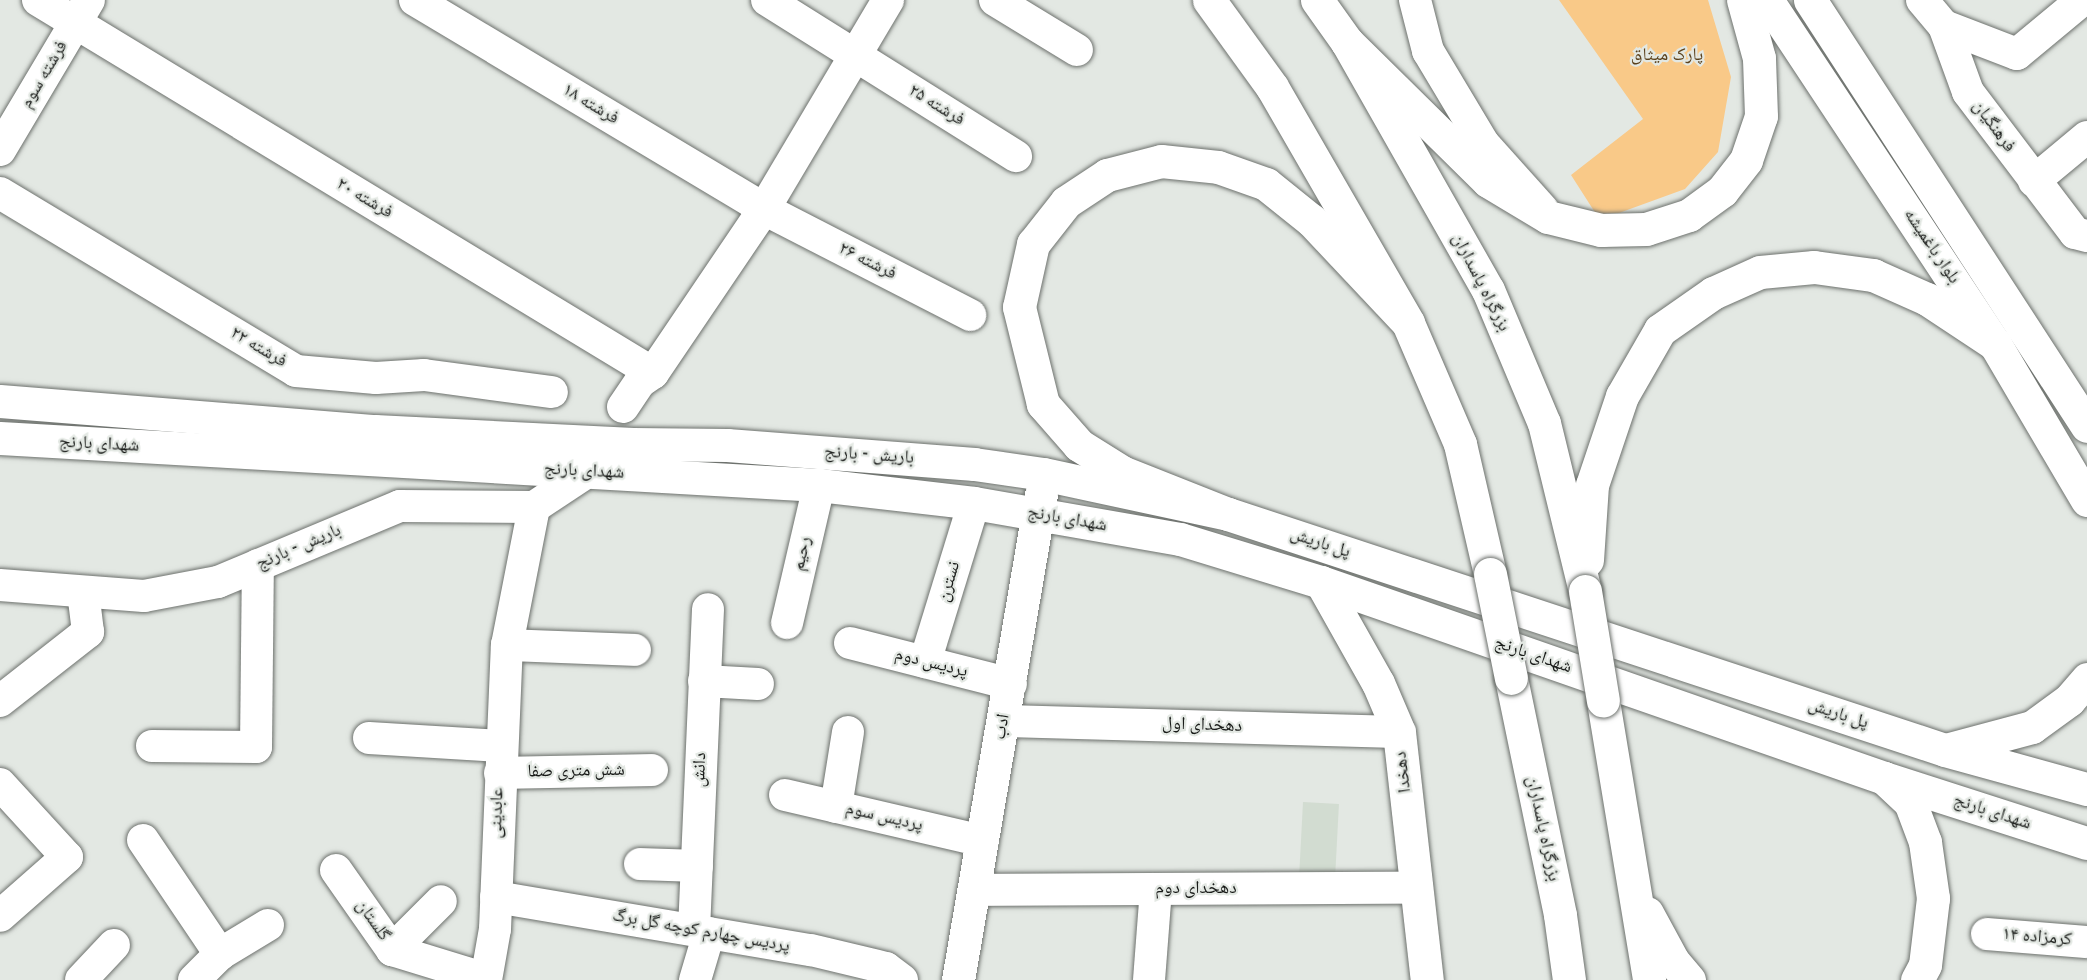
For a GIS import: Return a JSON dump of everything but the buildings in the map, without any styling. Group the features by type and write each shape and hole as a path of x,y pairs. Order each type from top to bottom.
{"main road":[{"path":"1209,0 1272,87 1408,324"},
{"name":"بزرگراه پاسداران","path":"1317,0 1347,42 1488,290 1544,423 1585,591"},
{"path":"1347,42 1488,181 1548,217 1601,230 1646,229 1689,215 1722,191 1746,160 1761,116 1759,58 1743,0"},
{"name":"بلوار باغمیشه","path":"1767,0 1995,344 2087,500"},
{"name":"بلوار باغمیشه","path":"1810,0 2087,426"},
{"path":"1228,514 1122,472 1079,445 1043,404 1020,307 1033,244 1066,202 1107,175 1161,161 1218,167 1266,184 1311,220 1408,324"},
{"path":"1649,980 1637,895 1585,591 1592,485 1622,396 1660,330 1713,293 1760,272 1814,267 1873,275 1927,299 1995,344"},
{"name":"بزرگراه پاسداران","path":"1408,324 1460,444 1491,574 1560,915 1569,980"},
{"name":"شهدای بارنج","path":"0,401 375,431 694,444"},
{"name":"شهدای بارنج","path":"0,438 819,485 974,502 1180,539 1321,582 1884,778 2087,843"},
{"name":"باریش - بارنج","path":"694,444 974,464 1043,474"},
{"name":"پل باریش","path":"1043,474 1228,514 1945,750 2087,789"},
{"name":"ادب","path":"958,980 1005,720 1039,515 1043,474"},
{"name":"دهخدا","path":"1321,582 1378,683 1399,732 1427,980"},
{"path":"1945,750 2032,728 2069,700 2087,679"},
{"path":"1884,778 1910,802 1924,842 1933,898 1925,965 1917,980"},
{"path":"1637,895 1672,962 1689,980"}],"street":[{"name":"۲۰ فرشته","path":"38,0 82,12 653,373"},
{"name":"۱۸ فرشته","path":"415,0 764,209"},
{"name":"۲۵ فرشته","path":"767,0 1016,156"},
{"path":"623,407 640,382 653,373 764,209 888,0"},
{"path":"995,0 1077,50"},
{"path":"1414,0 1428,51 1483,143 1548,217"},
{"name":"فرهنگیان","path":"1922,0 1944,26 1968,92 2075,233 2087,236"},
{"path":"1944,26 2017,54 2082,8"},
{"name":"فرشته سوم","path":"0,150 82,12"},
{"path":"2034,181 2087,137"},
{"name":"۲۲ فرشته","path":"0,193 296,371 376,378 424,375 552,392"},
{"name":"۲۶ فرشته","path":"764,209 970,315"},
{"path":"534,507 587,472"},
{"name":"رحیم","path":"787,623 819,485"},
{"name":"نسترن","path":"925,662 974,502"},
{"name":"باریش - بارنج","path":"0,585 144,596 218,582 399,506 534,507"},
{"name":"عابدینی","path":"486,979 496,897 500,759 507,645 534,507"},
{"path":"152,746 256,747 258,565"},
{"path":"0,701 88,632 83,592"},
{"name":"دانش","path":"695,980 701,932 697,866 708,609"},
{"name":"پردیس دوم","path":"850,643 1011,684"},
{"path":"507,645 635,650"},
{"path":"704,681 758,684"},
{"name":"دهخدای اول","path":"1005,720 1399,732"},
{"path":"836,807 848,732"},
{"name":"شش متری صفا","path":"369,738 500,759 652,771"},
{"path":"0,784 67,857 0,916"},
{"name":"پردیس سوم","path":"785,795 983,841"},
{"path":"143,840 220,954"},
{"path":"640,864 697,866"},
{"name":"گلستان","path":"336,870 403,962"},
{"name":"دهخدای دوم","path":"974,890 1417,888"},
{"path":"1149,980 1156,889"},
{"name":"پردیس چهارم کوچه گل برگ","path":"496,897 701,932 886,968 902,980"},
{"path":"441,901 403,962 486,979"},
{"path":"194,980 220,954 268,925"},
{"name":"کرمزاده ۱۴","path":"1987,934 2087,942"},
{"path":"81,980 114,945"}],"shaded area":[{"path":"1303,802 1339,804 1335,878 1299,876"}],"green space":[{"name":"پارک میثاق","path":"1559,0 1708,0 1731,77 1718,152 1685,189 1619,213 1596,214 1571,175 1643,119"}]}
